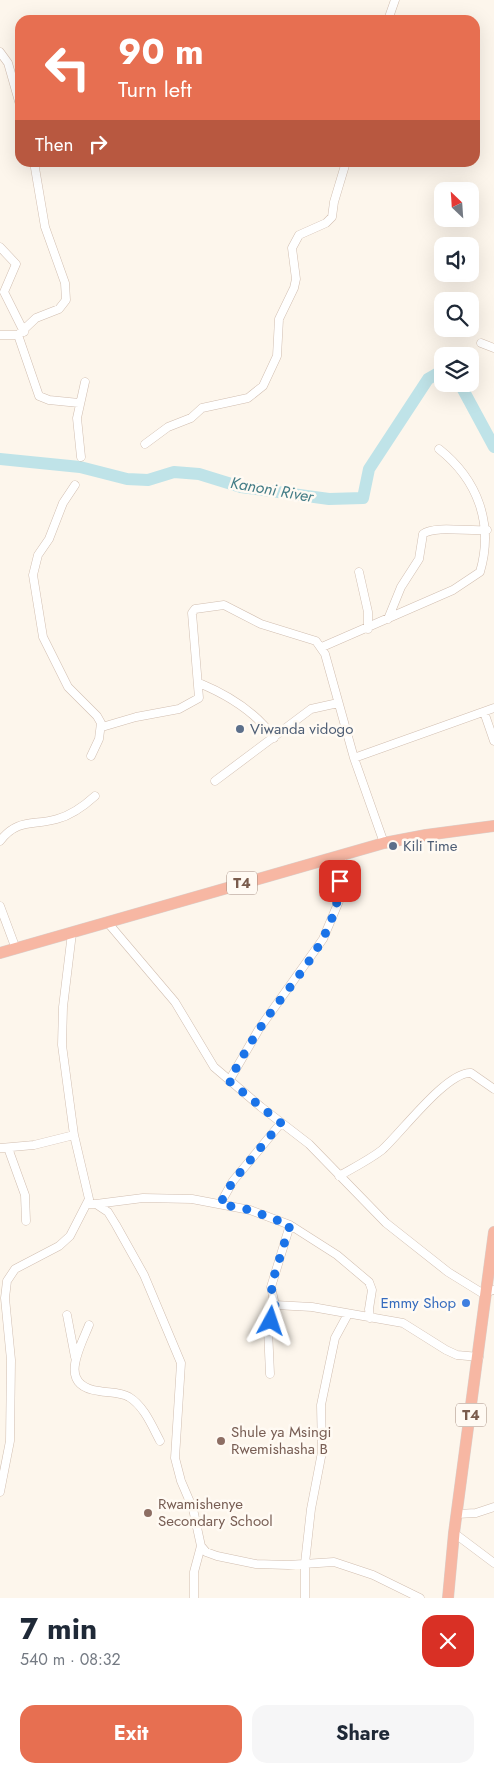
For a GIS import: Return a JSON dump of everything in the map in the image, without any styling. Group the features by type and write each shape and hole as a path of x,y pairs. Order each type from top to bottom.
{"highway":[{"name":"T4","path":"0,953 384,843 426,835 492,828"},
{"name":"T4","path":"448,1598 454,1533 479,1357 491,1291 494,1232"}],"street":[{"path":"390,15 395,0"},
{"path":"0,52 8,63 15,87"},
{"path":"0,335 21,333 36,318 63,306 67,294 62,273 45,227 35,167"},
{"path":"145,444 168,427 191,418 202,408 248,398 263,386 277,356 279,319 294,288 296,279 292,248 299,235 326,223 332,217 334,202 344,167"},
{"path":"0,247 16,264 4,292 21,333 39,396 49,400 80,403"},
{"path":"481,343 494,348"},
{"path":"81,457 77,418 85,382"},
{"path":"322,647 454,590 480,572 484,561 487,530 478,498 472,484 454,462 439,449"},
{"path":"75,485 63,503 49,539 38,555 34,575 40,629 43,637 68,687 96,716 102,727 100,739 91,756"},
{"path":"388,619 402,587 419,559 422,534 428,531 440,530 487,530"},
{"path":"359,572 368,612 368,628"},
{"path":"102,727 136,717 179,709 194,703 200,697 192,613 195,609 224,605 261,624 316,641 322,647 354,758 384,843"},
{"path":"199,683 244,707 261,722 274,738"},
{"path":"215,781 312,709 338,703"},
{"path":"354,758 494,708"},
{"path":"484,712 494,741"},
{"path":"0,841 16,826 58,819 78,809 95,796"},
{"path":"229,1081 259,1029 322,939 339,901 342,855"},
{"path":"0,906 16,949"},
{"path":"108,923 175,1002 206,1057 229,1081 308,1144 386,1223 448,1272 482,1293 491,1291"},
{"path":"72,933 61,1035 64,1075 74,1135 92,1204 112,1218 144,1275 181,1363 175,1458 181,1481 193,1509 201,1546 194,1572 194,1598"},
{"path":"339,1176 380,1152 433,1096 457,1075 471,1073 494,1088"},
{"path":"220,1204 233,1181 281,1123"},
{"path":"26,1221 25,1195 4,1148 34,1145 74,1135"},
{"path":"0,1492 10,1441 11,1360 4,1278 15,1269 59,1246 70,1236 92,1204 143,1198 192,1199 250,1210 290,1225 337,1255 369,1282 372,1290 369,1309 370,1318"},
{"path":"270,1374 268,1329 275,1305 271,1286 290,1225"},
{"path":"275,1305 312,1307 409,1325 446,1350 457,1355 479,1357"},
{"path":"304,1598 305,1563 311,1509 322,1452 321,1405 335,1338 348,1314"},
{"path":"67,1315 75,1357"},
{"path":"88,1324 75,1357 76,1377 87,1389 128,1396 142,1409 160,1440"},
{"path":"457,1514 476,1513 494,1507"},
{"path":"454,1533 494,1563"},
{"path":"201,1546 206,1552 217,1556 256,1564 334,1562 354,1567 420,1598"}],"waterway":[{"name":"Kanoni River","path":"0,459 80,467 127,479 148,480 174,472 199,474 241,487 329,499 363,498 369,469 428,379 434,376"},
{"name":"Kanoni River","path":"464,392 494,447"}],"place":[{"name":"Viwanda vidogo","path":"240,729"},
{"name":"Kili Time","path":"393,846"},
{"name":"Emmy Shop","path":"466,1303"},
{"name":"Shule ya Msingi Rwemishasha B","path":"221,1441"},
{"name":"Rwamishenye Secondary School","path":"148,1513"}],"route":[{"path":"271,1321 275,1305 271,1286 283,1242 290,1225 250,1210 220,1204 233,1181 281,1123 229,1081 259,1029 313,955 322,939 336,911 339,901 340,881"}]}
